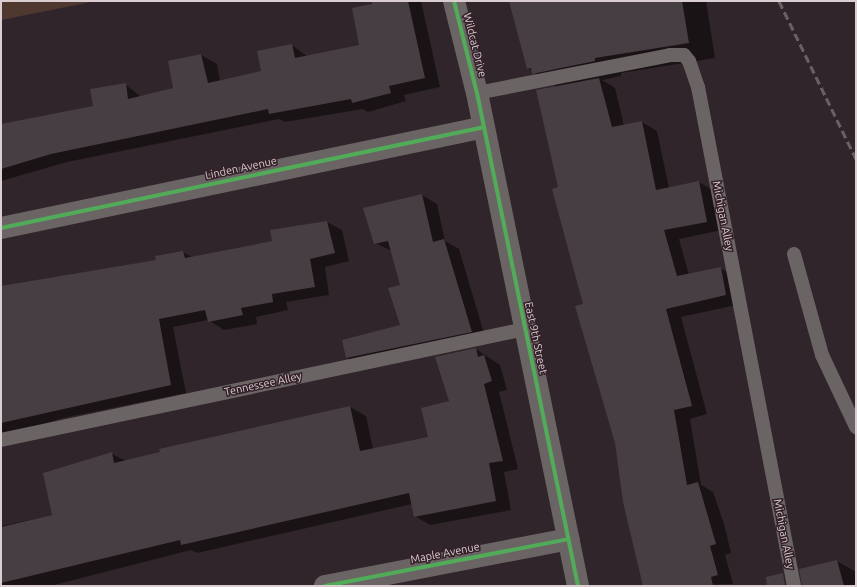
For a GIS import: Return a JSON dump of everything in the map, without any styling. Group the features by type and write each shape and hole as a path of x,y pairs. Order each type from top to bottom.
{"street":[{"name":"Wildcat Drive","path":"454,1 477,93"},
{"name":"East 9th Street","path":"477,93 578,586"},
{"name":"Linden Avenue","path":"1,228 484,127"},
{"name":"Maple Avenue","path":"325,586 568,539"}],"lane":[{"name":"Michigan Alley","path":"477,93 670,55 684,55 689,61 698,87 794,586"},
{"path":"794,254 822,355 856,427"},
{"name":"Tennessee Alley","path":"1,440 525,329"}],"shaded area":[{"path":"1,1 96,1 1,20"}],"building":[{"path":"371,1 408,1 425,78 389,86 391,93 352,103 351,99 269,114 268,109 51,154 1,169 1,124 93,106 90,89 126,83 128,99 173,88 168,61 201,54 208,83 261,71 257,51 292,44 295,58 359,45 352,8 372,4"},
{"path":"509,1 682,1 689,43 595,58 595,61 532,74 531,68 527,69"},
{"path":"599,78 612,127 642,121 656,190 699,181 707,222 664,230 677,276 721,267 726,295 666,309 692,406 674,410 687,485 698,482 716,544 710,546 718,575 711,577 713,586 643,586 623,502 615,443 575,306 583,304 552,189 558,187 536,90"},
{"path":"422,194 433,242 444,239 472,332 346,358 342,340 400,325 388,288 400,285 388,241 374,244 363,208"},
{"path":"327,221 335,253 310,259 315,287 272,294 273,302 241,308 243,315 208,322 205,310 159,319 171,385 1,423 1,286 156,260 155,256 183,251 185,258 272,241 270,230"},
{"path":"476,348 478,357 484,355 492,381 484,384 503,461 489,463 496,501 414,517 409,493 181,545 180,540 1,583 1,527 52,515 43,473 112,452 114,463 160,452 159,449 350,406 360,451 428,437 421,408 449,401 435,357"},
{"path":"837,560 844,586 802,586 799,569"},
{"path":"783,573 785,586 767,586 766,577"}],"railway":[{"path":"779,1 856,159"}],"cycle path":[{"path":"454,1 477,93 578,586"},
{"path":"1,228 484,127"},
{"path":"325,586 568,539"}]}
